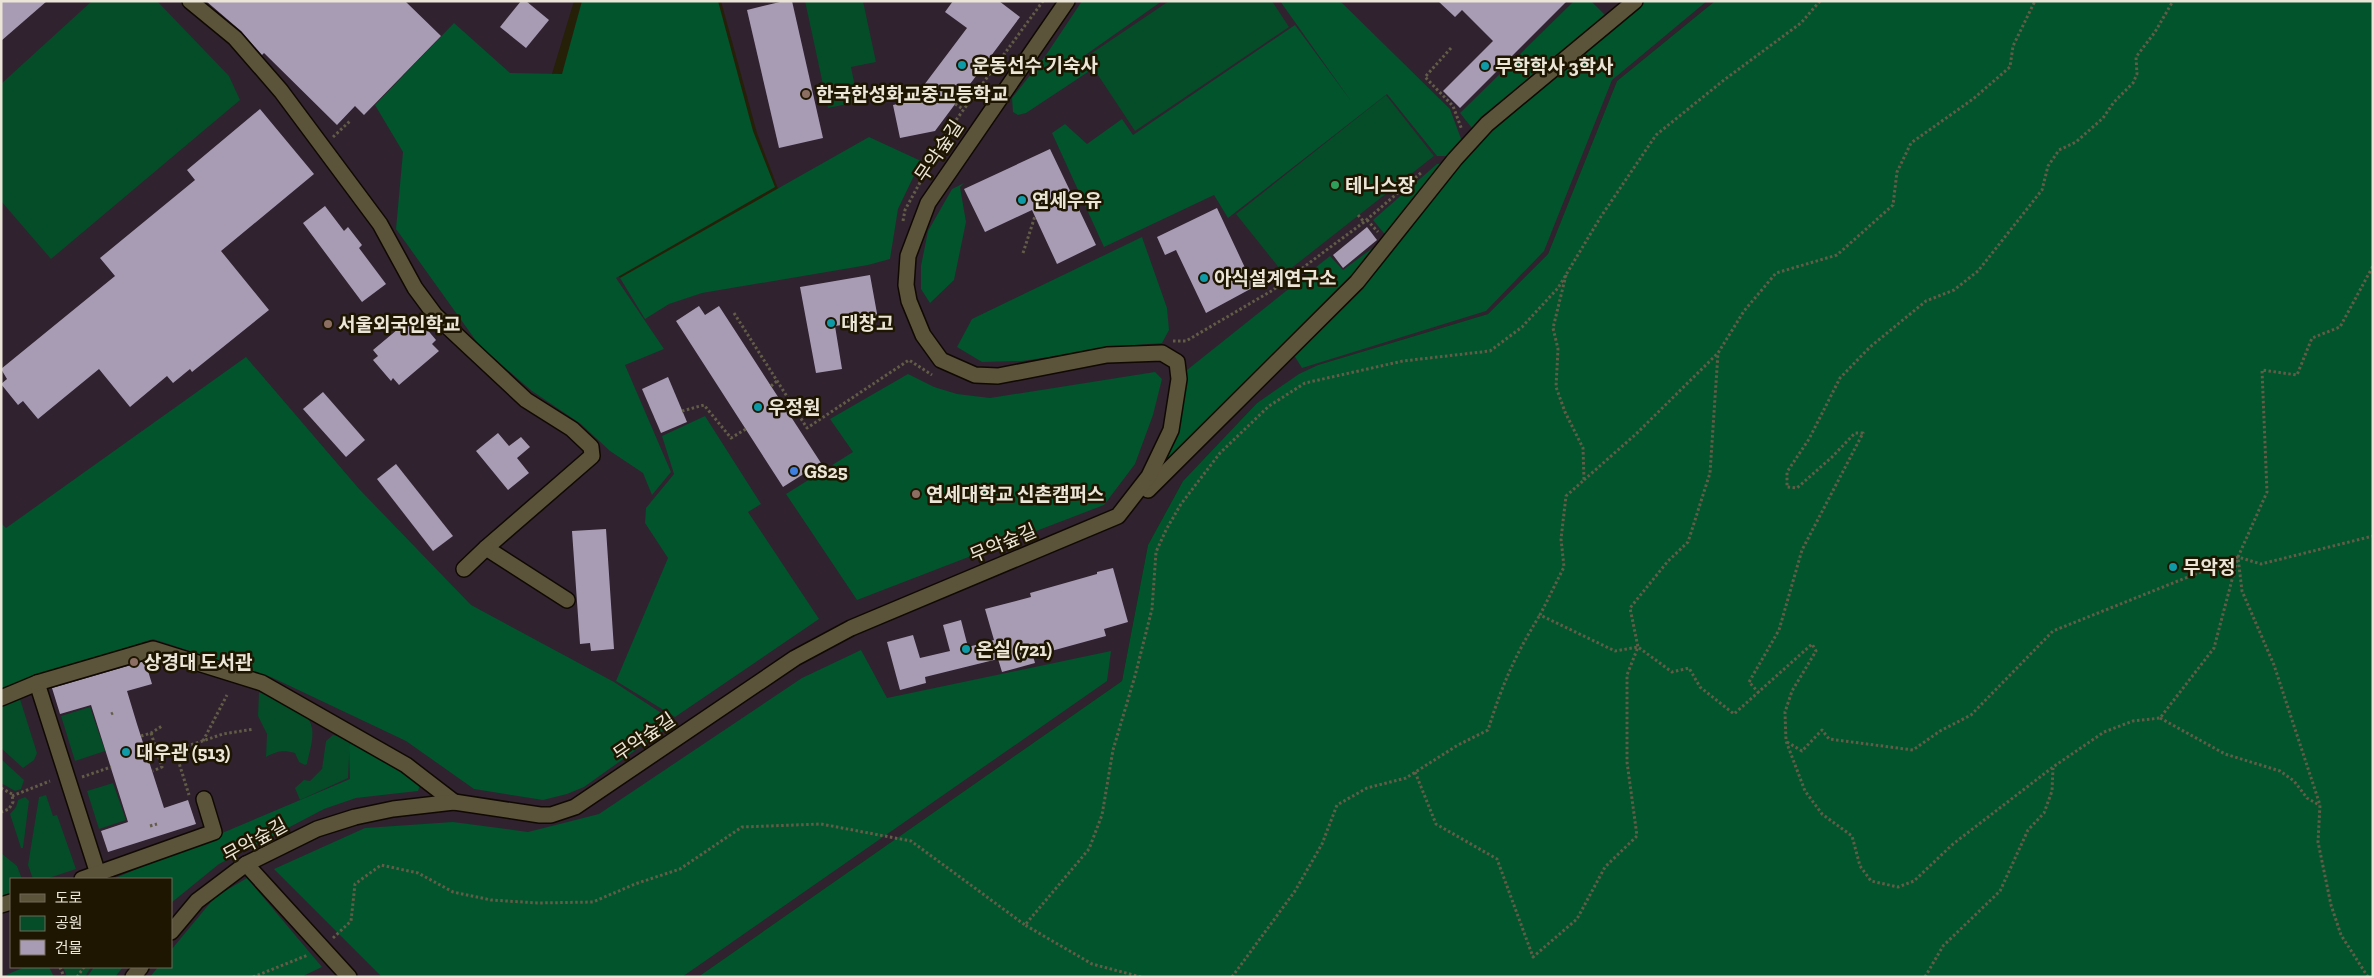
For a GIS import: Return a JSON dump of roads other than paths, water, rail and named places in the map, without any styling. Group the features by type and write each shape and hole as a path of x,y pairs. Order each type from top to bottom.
{"street":[{"path":"190,1 236,38 282,91 380,224 416,288 435,315 526,400 572,430 591,447 592,456 464,569"},
{"name":"무악숲길","path":"172,931 197,901 246,864 317,829 355,817 393,809 454,802 540,815 551,814 575,806 796,658 851,628 1118,516 1149,476 1171,430 1179,371 1176,362 1171,357 1162,353 1107,355 998,376 975,375 941,360 923,335 909,301 906,285 908,256 928,203 1067,1"},
{"path":"1142,485 1148,490 1357,282 1468,144 1487,124 1634,3"},
{"path":"486,548 567,600"},
{"path":"1,698 37,683 153,648 262,683 406,765 454,802"},
{"path":"37,683 98,874"},
{"path":"85,878 214,832 197,798"},
{"path":"246,864 349,977"}],"place":[{"name":"운동선수 기숙사","path":"962,65"},
{"name":"무학학사 3학사","path":"1485,66"},
{"name":"한국한성화교중고등학교","path":"806,94"},
{"name":"테니스장","path":"1335,185"},
{"name":"연세우유","path":"1022,200"},
{"name":"아식설계연구소","path":"1204,278"},
{"name":"대창고","path":"831,323"},
{"name":"서울외국인학교","path":"328,324"},
{"name":"우정원","path":"758,407"},
{"name":"GS25","path":"794,471"},
{"name":"연세대학교 신촌캠퍼스","path":"916,494"},
{"name":"무악정","path":"2173,567"},
{"name":"온실 (721)","path":"966,649"},
{"name":"상경대 도서관","path":"134,662"},
{"name":"대우관 (513)","path":"126,752"}]}
